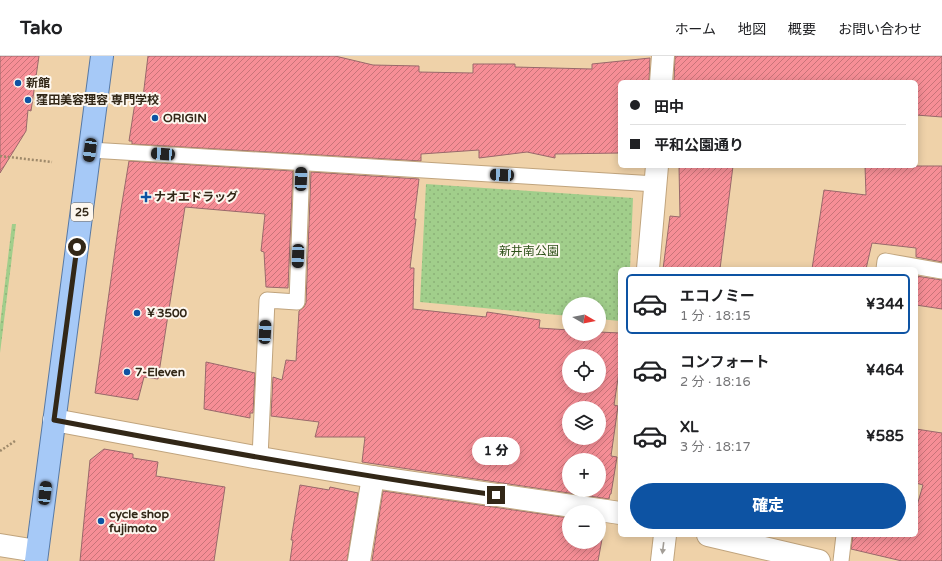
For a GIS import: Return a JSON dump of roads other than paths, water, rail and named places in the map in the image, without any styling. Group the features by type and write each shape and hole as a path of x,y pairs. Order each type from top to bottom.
{"main road":[{"name":"25","path":"37,556 102,56"}],"street":[{"path":"661,80 663,56"},
{"path":"648,267 657,175"},
{"path":"54,420 373,477 618,513"},
{"path":"359,561 373,477"},
{"path":"662,561 665,537"},
{"path":"717,537 819,561"},
{"path":"0,546 37,556"}],"lane":[{"path":"90,150 302,163 657,175"},
{"path":"260,458 267,300 297,302 302,163"},
{"path":"884,267 885,261 942,271"},
{"path":"841,561 844,537"}],"place":[{"name":"新館","path":"18,83"},
{"name":"窪田美容理容 専門学校","path":"28,100"},
{"name":"ORIGIN","path":"155,118"},
{"name":"ナオエドラッグ","path":"146,197"},
{"name":"￥3500","path":"137,313"},
{"name":"7-Eleven","path":"127,372"},
{"name":"cycle shop fujimoto","path":"101,521"}],"park label":[{"name":"新井南公園","path":"529,251"}]}
